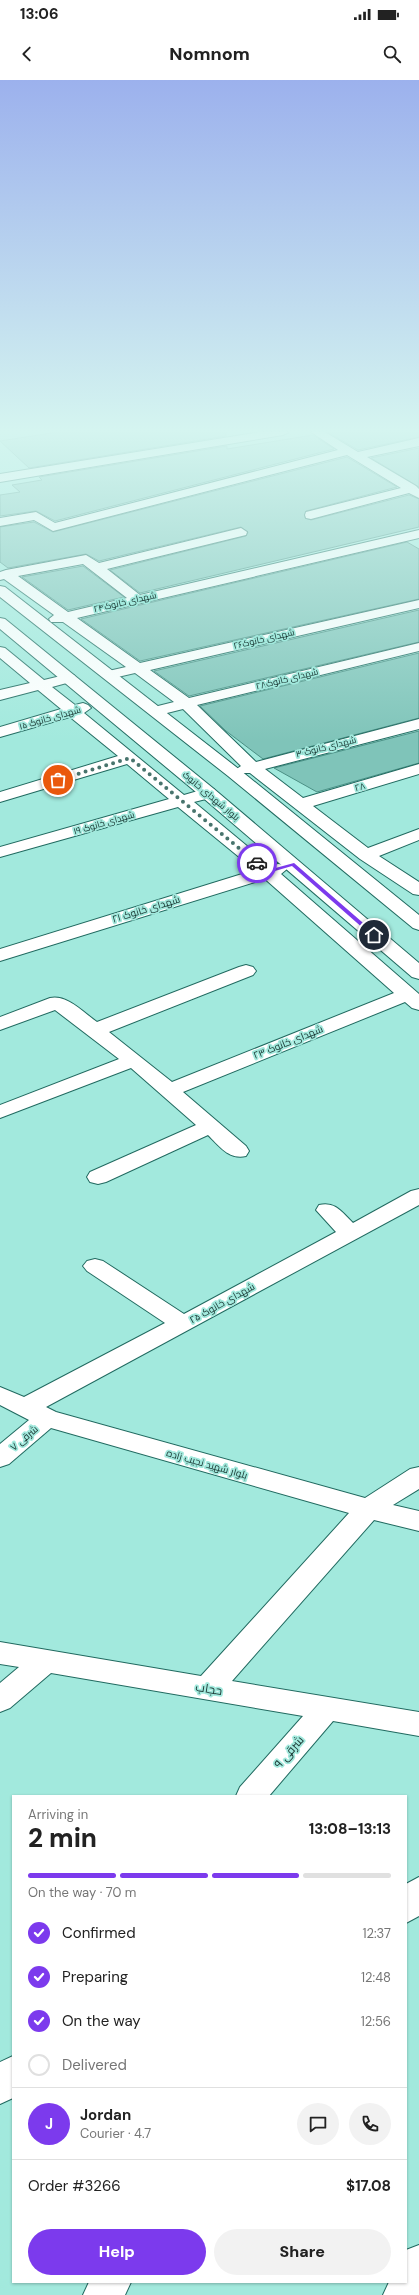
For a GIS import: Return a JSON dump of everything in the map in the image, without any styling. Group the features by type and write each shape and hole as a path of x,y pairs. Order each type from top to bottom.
{"street":[{"path":"97,567 227,535"},
{"name":"شهدای خانوک۲۴","path":"41,623 136,599 413,535"},
{"path":"3,575 86,558 136,599"},
{"path":"3,575 65,616 186,703 251,766 366,855 419,890"},
{"path":"0,590 234,773 419,924"},
{"name":"شهدای خانوک۲۶","path":"110,675 419,604"},
{"name":"بلوار شهدای خانوک","path":"0,622 293,864 419,973"},
{"name":"شهدای خانوک۲۸","path":"155,711 419,647"},
{"path":"0,651 180,801 268,872 413,999"},
{"path":"0,695 69,678"},
{"name":"شهدای خانوک ۱۵","path":"0,732 99,704"},
{"name":"شهدای خانوک۳۰","path":"234,773 251,766 419,724"},
{"path":"0,797 130,758"},
{"name":"۲۸","path":"301,804 419,769"},
{"name":"شهدای خانوک ۱۹","path":"0,852 208,793"},
{"path":"366,855 419,834"},
{"name":"شهدای خانوک ۲۱","path":"0,954 293,864"},
{"path":"327,923 352,916"},
{"path":"95,1030 246,971"},
{"name":"شهدای خانوک ۲۳","path":"169,1091 413,999"},
{"path":"0,1024 57,1002 134,1060 238,1152"},
{"path":"0,1112 134,1060"},
{"path":"98,1177 209,1127"},
{"name":"شهدای خانوک ۲۵","path":"24,1407 183,1324 419,1196"},
{"path":"327,1210 350,1233"},
{"path":"95,1266 183,1324"},
{"name":"بلوار شهید نجیب زاده","path":"0,1395 47,1418 368,1509 419,1521"},
{"name":"شرقی ۷","path":"0,1458 47,1418"},
{"path":"207,1689 368,1509 419,1476"},
{"name":"حجاب","path":"0,1653 419,1724"},
{"path":"0,1700 46,1661"},
{"name":"شرقی ۹","path":"252,1795 327,1708"},
{"path":"407,1908 419,1891"},
{"path":"0,2088 12,2073"},
{"path":"402,2295 419,2263"},
{"path":"102,2295 111,2283"}],"building":[{"path":"0,535 206,535 99,561 86,554 8,568 0,562"},
{"path":"384,535 140,593 110,570 246,536"},
{"path":"407,542 419,549 419,599 140,661 81,619"},
{"path":"83,566 124,597 68,610 22,577"},
{"path":"419,610 419,642 189,696 154,671"},
{"path":"419,653 419,718 263,759 226,731 200,706"},
{"path":"419,731 419,763 317,792 274,768"}],"way so far":[{"path":"58,780 130,758 180,801 257,863"}],"route":[{"path":"257,863 268,872 293,864 374,935"}]}
